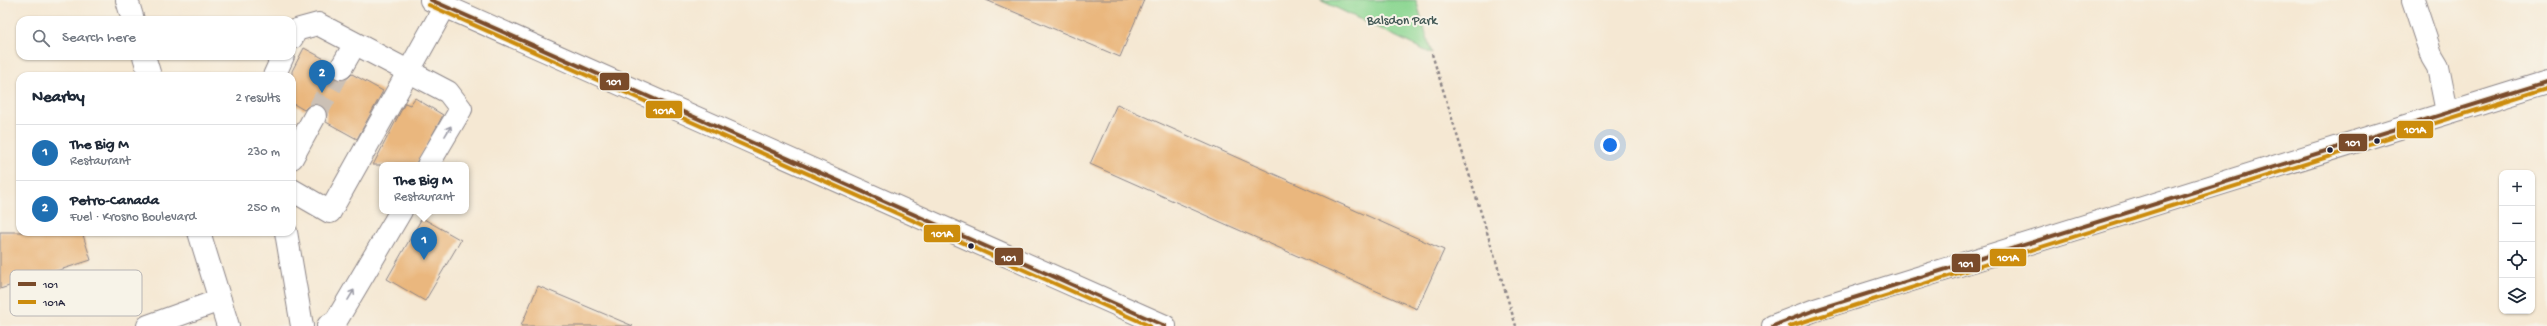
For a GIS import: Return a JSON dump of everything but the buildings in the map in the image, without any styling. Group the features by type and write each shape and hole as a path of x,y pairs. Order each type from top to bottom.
{"street":[{"path":"127,0 132,16"},
{"path":"2413,0 2432,57 2438,67 2447,112"},
{"path":"296,192 330,212 409,72 438,3 1165,326"},
{"path":"296,30 318,24 448,92 461,109 430,162"},
{"path":"341,68 356,44"},
{"path":"145,60 149,72"},
{"path":"276,72 281,60"},
{"path":"1773,326 1818,318 2447,112 2547,82"},
{"path":"296,151 315,116"},
{"path":"328,326 336,321 399,214"},
{"path":"200,236 228,326"},
{"path":"287,236 302,326"},
{"path":"148,326 220,300"}],"path":[{"path":"1432,54 1516,326"}],"green space":[{"name":"Balsdon Park","path":"1320,0 1416,0 1432,54"}],"tunnel":[{"path":"315,116 341,68"}],"transit line":[{"name":"101","path":"431,0 1165,326"},
{"name":"101A","path":"429,5 1150,326"},
{"name":"101","path":"1773,326 1815,310 2547,82"},
{"name":"101A","path":"1790,326 2547,88"}],"place":[{"name":"Petro-Canada","path":"322,93"},
{"name":"The Big M","path":"424,260"}]}
